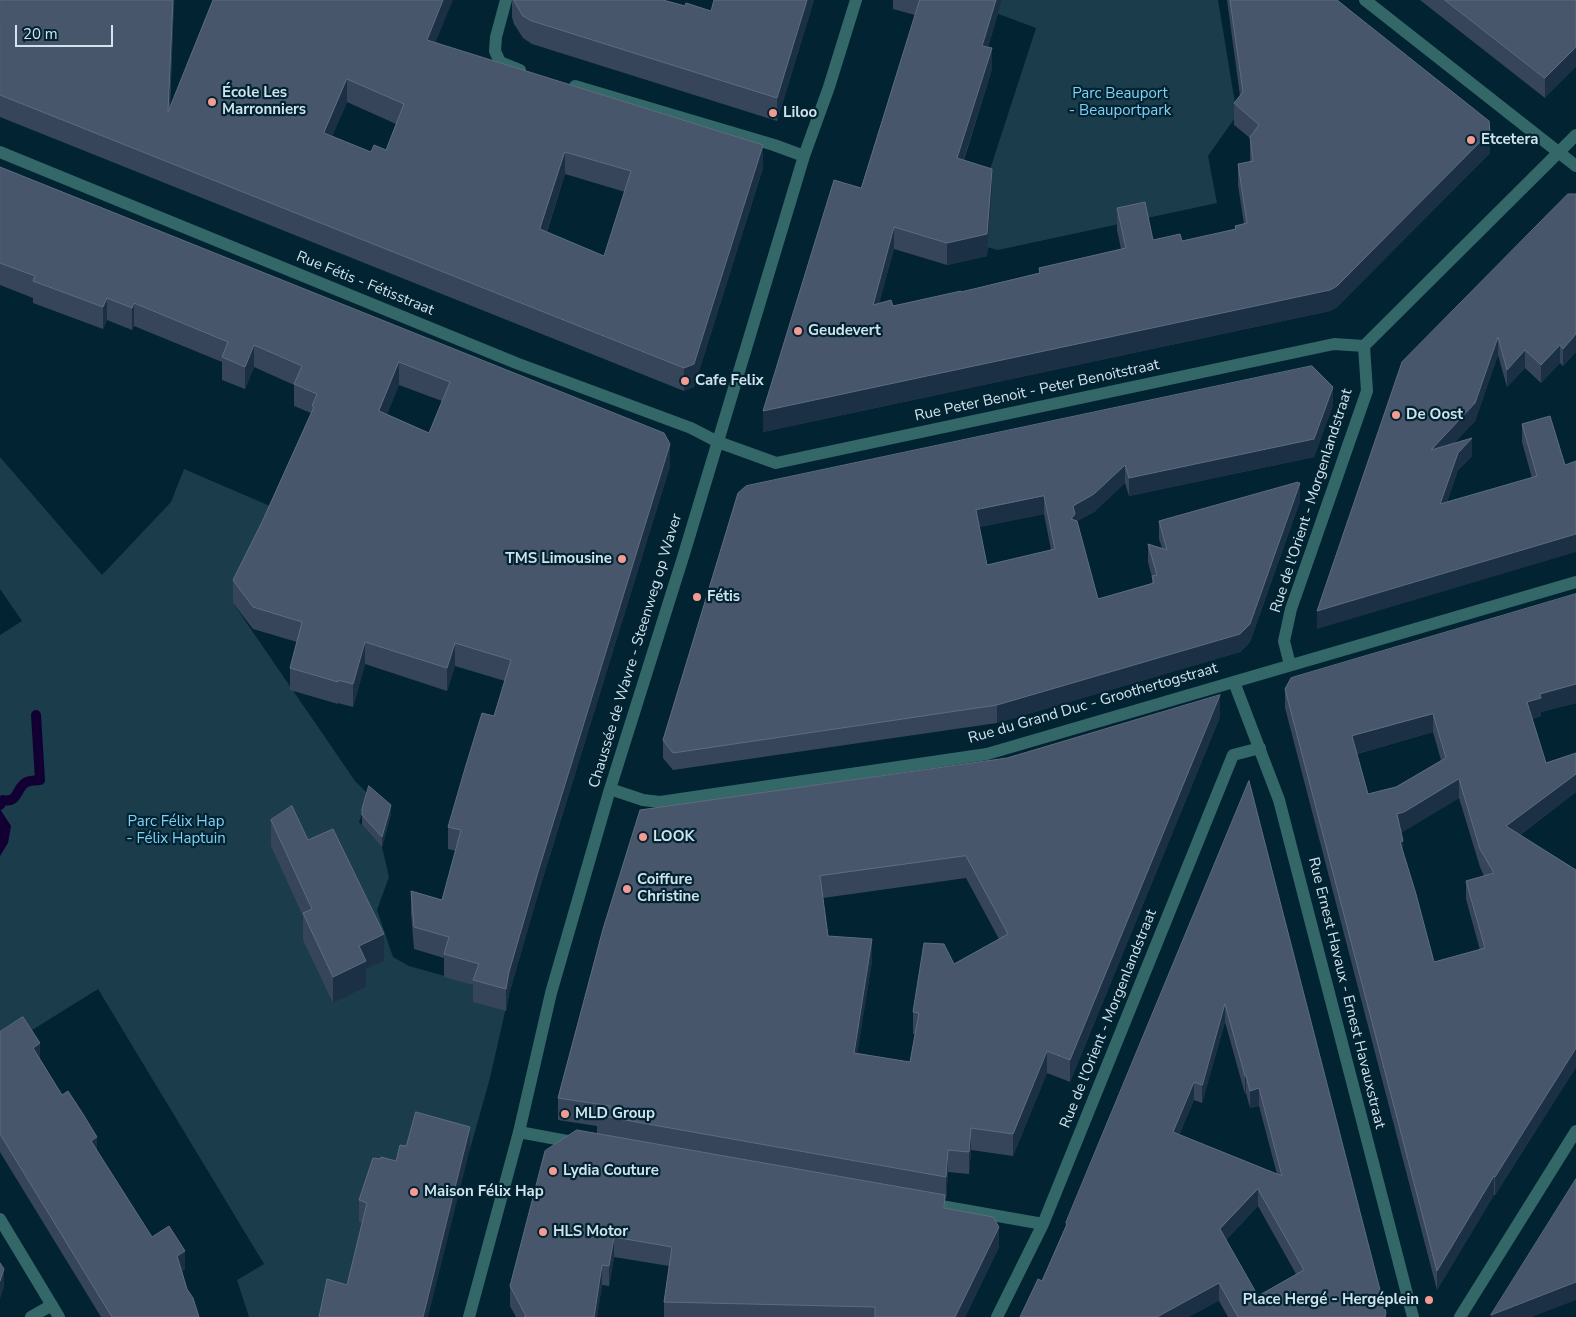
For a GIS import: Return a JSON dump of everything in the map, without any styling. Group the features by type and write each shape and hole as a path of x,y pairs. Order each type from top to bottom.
{"street":[{"path":"506,0 496,37 495,51 500,62 514,69 533,74"},
{"name":"Chaussée de Wavre - Steenweg op Waver","path":"469,1317 519,1132 551,993 610,789 718,442 804,156 829,87 856,0"},
{"path":"1365,0 1576,166"},
{"path":"561,82 774,145 804,156"},
{"path":"1364,346 1576,135"},
{"name":"Rue Fétis - Fétisstraat","path":"0,152 516,363 691,428 718,442"},
{"name":"Rue Peter Benoit - Peter Benoitstraat","path":"718,442 776,463 1334,344 1364,346"},
{"name":"Rue de l'Orient - Morgenlandstraat","path":"1290,664 1284,641 1291,609 1367,391 1364,346"},
{"name":"Rue du Grand Duc - Groothertogstraat","path":"610,789 643,800 660,802 987,754 1576,582"},
{"name":"Rue Ernest Havaux - Ernest Havauxstraat","path":"1234,682 1280,800 1413,1317"},
{"name":"Rue de l'Orient - Morgenlandstraat","path":"997,1317 1043,1224 1234,755 1260,748"},
{"path":"1460,1317 1576,1130"},
{"path":"519,1132 586,1144"},
{"path":"918,1202 1043,1224"},
{"path":"0,1218 59,1317"},
{"path":"31,1317 52,1305"}],"green space":[{"name":"Parc Beauport - Beauportpark","path":"980,0 1218,0 1237,115 1208,156 1217,203 998,250 972,243 984,188 1036,28 977,6"},
{"name":"Parc Félix Hap - Félix Haptuin","path":"0,457 102,575 171,502 184,469 277,509 233,603 355,781 369,795 359,822 382,847 389,877 377,910 393,957 409,966 509,994 490,1078 470,1149 367,1224 380,1267 324,1317 249,1317 237,1280 264,1264 98,989 0,1050 0,635 22,621 0,589"}],"shaded area":[{"path":"0,809 11,826 8,843 0,856"}],"building":[{"path":"0,0 173,0 168,112 213,0 443,0 427,40 763,145 694,364 684,368 0,95","holes":["347,79 404,104 386,150 374,145 371,152 324,133","565,152 631,171 604,256 540,229"]},
{"path":"514,0 663,0 685,6 686,3 711,11 714,0 807,0 777,98 532,21 523,16"},
{"path":"920,0 996,0 982,46 992,48 957,158 992,169 987,234 947,243 894,227 873,305 891,300 893,306 961,292 1040,273 1039,268 1126,248 1117,208 1145,202 1153,240 1180,234 1182,241 1236,229 1235,226 1247,223 1238,164 1253,161 1250,137 1259,125 1234,103 1243,92 1230,0 1337,0 1489,121 1490,132 1337,286 1330,290 763,411 834,180 861,188"},
{"path":"1445,0 1576,0 1576,47 1545,78"},
{"path":"0,167 664,433 670,444 538,872 509,972 506,989 473,980 479,964 444,954 449,937 414,927 411,891 442,900 461,830 448,827 482,713 494,716 511,660 455,643 447,668 365,642 353,684 338,680 338,682 290,668 302,622 253,607 233,580 262,522 314,407 312,406 317,394 294,384 302,366 254,345 245,367 222,357 228,342 134,303 132,308 107,298 103,307 33,281 35,276 0,263","holes":["399,362 450,382 429,433 379,411"]},
{"path":"1568,194 1576,194 1576,334 1563,349 1560,345 1541,365 1525,350 1507,370 1498,337 1475,403 1431,450 1472,438 1458,453 1440,504 1537,476 1522,424 1550,416 1565,465 1576,461 1576,534 1317,611 1402,362"},
{"path":"1312,366 1333,387 1314,439 1129,478 1125,465 1094,494 1073,506 1075,514 1071,519 1077,521 1098,599 1154,583 1152,576 1157,575 1148,544 1167,550 1159,521 1300,483 1250,624 1240,634 997,705 673,753 663,740 738,493 746,486","holes":["1044,496 1055,549 987,565 976,510"]},
{"path":"1576,594 1576,684 1540,694 1541,698 1527,702 1546,763 1576,753 1576,774 1506,826 1576,870 1576,1048 1494,1176 1437,1271 1285,689 1291,678","holes":["1433,714 1446,758 1396,787 1368,794 1352,736","1459,779 1480,849 1494,873 1466,881 1485,948 1434,962 1400,842 1403,841 1397,814 1404,812"]},
{"path":"1220,695 1070,1060 1047,1051 1013,1134 971,1128 969,1152 948,1150 946,1177 597,1115 611,1106 558,1098 603,929 640,810 1007,758","holes":["966,856 1008,934 954,964 944,944 924,943 913,1012 919,1013 910,1062 854,1053 872,939 828,936 820,876"]},
{"path":"1249,781 1386,1313 1385,1317 1238,1317 1219,1283 1157,1317 1020,1317 1038,1279 1042,1281","holes":["1225,1004 1250,1091 1259,1088 1282,1176 1173,1132 1194,1082 1202,1085","1258,1189 1304,1270 1258,1296 1220,1229"]},
{"path":"369,786 391,805 382,837 362,815"},
{"path":"292,806 308,840 333,829 384,934 359,946 366,961 333,977 303,913 312,909 271,820"},
{"path":"23,1017 40,1043 33,1048 62,1095 68,1091 83,1114 97,1137 91,1141 152,1237 169,1226 185,1251 177,1256 187,1289 193,1298 199,1317 112,1317 0,1134 0,1032"},
{"path":"416,1112 470,1127 423,1317 319,1317 327,1279 347,1285 367,1203 359,1200 373,1158 381,1159 381,1157 396,1161 400,1145 406,1146"},
{"path":"577,1130 945,1195 944,1208 993,1217 999,1227 955,1317 875,1317 875,1307 664,1302 672,1247 614,1237 609,1266 602,1265 594,1317 524,1317 526,1316 510,1286 545,1151"},
{"path":"1576,1179 1576,1282 1491,1315"},
{"path":"0,1263 4,1269 0,1281"}],"waterway":[{"path":"0,805 3,800 8,801 15,797 23,784 29,781 40,780 36,715"}],"place":[{"name":"École Les Marronniers","path":"212,102"},
{"name":"Liloo","path":"773,113"},
{"name":"Etcetera","path":"1471,140"},
{"name":"Geudevert","path":"798,331"},
{"name":"Cafe Felix","path":"685,381"},
{"name":"De Oost","path":"1396,415"},
{"name":"TMS Limousine","path":"622,559"},
{"name":"Fétis","path":"697,597"},
{"name":"LOOK","path":"643,837"},
{"name":"Coiffure Christine","path":"627,889"},
{"name":"MLD Group","path":"565,1114"},
{"name":"Lydia Couture","path":"553,1171"},
{"name":"Maison Félix Hap","path":"414,1192"},
{"name":"HLS Motor","path":"543,1232"},
{"name":"Place Hergé - Hergéplein","path":"1429,1300"}]}
